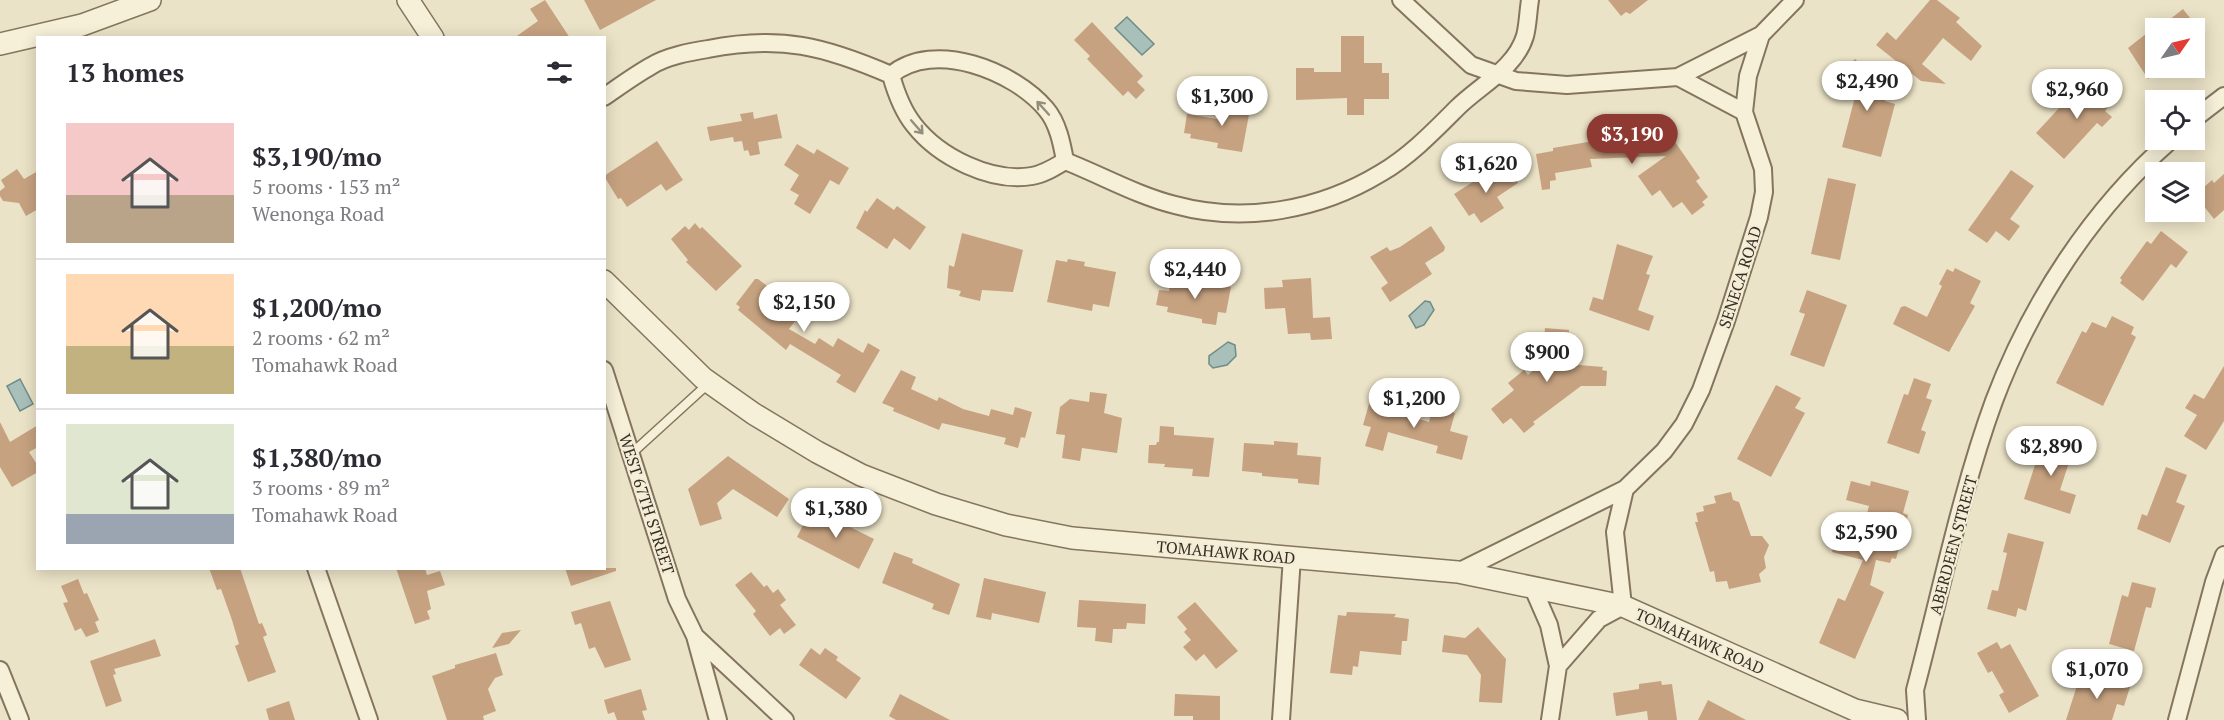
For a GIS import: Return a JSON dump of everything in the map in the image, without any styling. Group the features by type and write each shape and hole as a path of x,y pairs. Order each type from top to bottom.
{"street":[{"path":"41,36 82,25 150,0"},
{"path":"408,0 432,36"},
{"path":"1401,0 1471,65 1516,81 1567,85 1678,77 1761,35 1795,0"},
{"path":"891,75 898,100 914,126 939,149 972,166 1005,178 1024,177 1033,176 1065,161 1174,205 1245,214 1306,206 1350,190 1382,173 1410,152 1514,59 1525,36 1530,0"},
{"path":"1678,77 1744,112 1748,76 1761,35"},
{"path":"0,44 36,37"},
{"path":"606,96 652,64 693,52 742,43 793,43 843,54 891,75"},
{"path":"891,75 901,67 940,58 971,63 1012,80 1047,110 1062,140 1065,161"},
{"path":"2205,111 2224,96"},
{"name":"SENECA ROAD","path":"1458,572 1625,489 1665,451 1684,424 1701,390 1746,263 1764,192 1763,169 1744,112"},
{"name":"ABERDEEN STREET","path":"1917,720 1915,690 1978,450 1995,400 2036,310 2073,250 2111,201 2161,150"},
{"name":"TOMAHAWK ROAD","path":"606,283 710,382 817,452 861,475 936,504 1006,525 1072,538 1458,572 1623,606 1855,710 1897,720"},
{"name":"WEST 67TH STREET","path":"606,376 677,599 695,636 718,720"},
{"path":"1558,666 1599,619 1623,606 1615,532 1625,489"},
{"path":"2176,720 2214,582 2224,555"},
{"path":"1281,720 1292,557"},
{"path":"317,570 369,720"},
{"path":"1532,586 1549,625 1558,666 1550,720"},
{"name":"WEST 67TH STREET","path":"695,636 785,720"},
{"path":"0,670 20,720"}],"lane":[{"path":"631,454 710,382"}],"water":[{"path":"1127,17 1154,44 1142,55 1115,28"},
{"path":"1425,301 1430,302 1434,310 1424,325 1416,328 1409,316"},
{"path":"1228,342 1235,345 1236,356 1227,365 1213,368 1209,364 1209,356"},
{"path":"20,379 33,404 20,411 7,386"}],"building":[{"path":"545,0 569,36 517,36 538,21 530,9"},
{"path":"584,0 656,0 600,30"},
{"path":"1608,0 1648,0 1630,14 1626,12 1621,16"},
{"path":"1930,0 1937,0 1960,18 1956,22 1982,46 1971,61 1943,38 1922,64 1946,84 1921,81 1876,45 1887,32 1896,40"},
{"path":"2183,9 2190,18 2172,18"},
{"path":"1092,22 1143,76 1137,82 1145,90 1136,99 1128,91 1123,96 1087,59 1090,56 1074,40"},
{"path":"2145,35 2145,74 2128,48"},
{"path":"1341,36 1364,36 1364,63 1382,63 1382,73 1389,73 1389,99 1364,99 1364,115 1347,115 1347,98 1296,100 1296,68 1314,68 1314,72 1341,72"},
{"path":"1855,59 1888,91 1885,101 1895,104 1881,157 1842,147 1856,93 1839,75"},
{"path":"2100,83 2117,98 2105,111 2112,117 2102,127 2097,123 2064,159 2036,133 2073,93 2080,99 2086,93 2088,95"},
{"path":"1227,99 1251,104 1242,152 1217,148 1218,143 1190,138 1191,134 1184,133 1187,114 1223,120"},
{"path":"753,112 754,119 777,114 782,138 758,142 760,154 750,156 748,150 744,151 742,141 734,142 733,137 710,141 707,127 742,121 740,114"},
{"path":"1617,129 1647,129 1648,141 1660,132 1667,143 1673,139 1700,178 1696,181 1708,197 1702,202 1705,205 1692,215 1682,202 1673,208 1660,190 1652,196 1638,176 1666,156 1590,159 1592,167 1555,173 1556,180 1550,181 1550,189 1542,190 1536,154 1553,151 1553,148 1617,137"},
{"path":"657,141 683,180 666,191 661,184 627,207 621,198 618,199 606,179 606,175"},
{"path":"797,144 814,154 817,149 849,168 839,185 830,180 810,214 794,204 799,195 790,190 799,175 784,165"},
{"path":"1507,167 1518,183 1497,197 1504,208 1481,223 1474,213 1469,216 1454,194 1487,173 1490,178"},
{"path":"17,169 24,179 36,172 36,210 26,216 19,203 3,201 0,191 5,187 1,180"},
{"path":"2011,170 2034,186 2010,219 2020,226 2009,241 1996,231 1987,243 1968,230"},
{"path":"2224,174 2224,210 2214,219 2205,208 2205,186 2212,180 2214,183"},
{"path":"1828,178 1856,184 1840,260 1811,254"},
{"path":"877,198 894,210 897,206 926,227 910,250 894,238 887,249 856,228 865,210 867,212"},
{"path":"695,223 742,266 716,291 686,262 688,260 671,239 685,226 689,230"},
{"path":"1431,226 1445,247 1444,251 1425,263 1432,274 1390,302 1381,288 1388,283 1370,257 1387,247 1390,251 1400,247"},
{"path":"2161,231 2188,252 2176,268 2171,264 2143,301 2120,283 2122,280 2120,278 2147,241 2151,244"},
{"path":"962,233 1023,250 1013,292 982,290 980,301 959,296 961,291 947,288 949,265 954,267"},
{"path":"1617,244 1653,256 1646,274 1650,275 1638,310 1654,316 1649,331 1589,310 1593,297 1603,300"},
{"path":"1068,259 1085,262 1084,266 1116,272 1109,307 1093,304 1092,311 1047,302 1056,260 1067,262"},
{"path":"1955,268 1981,281 1970,303 1975,306 1949,352 1893,324 1901,307 1905,306 1927,317 1942,286 1939,284 1947,269 1953,272"},
{"path":"1171,277 1231,287 1226,313 1218,312 1216,325 1202,323 1202,319 1167,312 1168,307 1156,305 1159,290 1169,291"},
{"path":"1311,278 1313,318 1330,317 1332,339 1311,340 1310,333 1288,334 1285,308 1265,309 1264,288 1283,287 1282,280"},
{"path":"755,279 790,303 802,287 814,297 789,329 815,344 819,338 833,347 838,338 863,353 868,343 880,350 855,393 836,382 841,375 790,344 786,350 738,310 740,307 736,304"},
{"path":"1807,290 1847,305 1824,367 1790,355 1805,314 1799,312"},
{"path":"2112,316 2134,327 2131,334 2136,337 2103,406 2056,383 2082,331 2086,333 2092,322 2106,328"},
{"path":"1545,328 1569,330 1567,364 1603,367 1602,370 1607,371 1606,386 1581,386 1533,422 1535,424 1524,433 1511,418 1503,424 1491,409 1514,390 1508,383 1524,370 1528,375 1542,363"},
{"path":"2224,366 2224,421 2206,450 2184,436 2197,415 2185,408 2194,394 2204,399"},
{"path":"901,370 916,377 911,389 937,401 939,397 963,409 989,416 991,409 1013,415 1015,407 1032,412 1025,438 1021,437 1018,448 1004,444 1006,438 942,423 939,430 893,411 894,408 882,403"},
{"path":"1914,378 1931,384 1926,398 1932,400 1921,430 1926,432 1919,454 1887,443 1904,394 1908,395"},
{"path":"1776,385 1801,398 1795,408 1805,413 1771,477 1737,459"},
{"path":"1090,392 1107,394 1104,413 1122,418 1117,453 1082,448 1080,461 1062,458 1065,435 1056,434 1060,407 1070,399 1089,402"},
{"path":"1378,397 1397,402 1395,412 1429,422 1433,407 1455,413 1450,431 1468,436 1462,460 1436,453 1438,446 1388,432 1383,451 1365,446 1371,427 1363,425 1369,404 1376,406"},
{"path":"0,422 10,442 36,426 36,448 29,452 36,463 36,473 12,487 0,467"},
{"path":"1160,426 1174,427 1174,435 1214,438 1209,477 1192,476 1193,469 1164,467 1165,464 1148,463 1149,445 1156,445 1159,442"},
{"path":"2044,437 2074,447 2060,490 2076,495 2070,514 2024,499"},
{"path":"1274,441 1298,443 1297,455 1321,457 1319,485 1298,483 1298,479 1262,476 1262,473 1242,471 1244,443 1274,445"},
{"path":"728,456 789,499 777,517 733,489 717,503 722,519 700,526 688,489"},
{"path":"2166,467 2187,475 2176,502 2185,506 2170,543 2137,529 2142,514 2147,516"},
{"path":"1851,481 1870,486 1871,481 1909,491 1903,513 1908,515 1896,559 1892,558 1890,563 1876,560 1870,585 1884,592 1855,659 1819,643 1838,598 1845,601 1863,560 1832,552 1837,532 1861,536 1869,506 1846,500"},
{"path":"1731,492 1733,500 1739,502 1751,536 1762,536 1769,545 1764,557 1766,568 1759,574 1761,582 1729,589 1727,581 1716,582 1714,571 1710,572 1695,522 1698,522 1696,513 1704,511 1703,506 1716,503 1714,496"},
{"path":"810,511 824,519 826,515 874,539 859,569 797,537"},
{"path":"2008,533 2044,542 2026,611 2018,608 2016,617 1987,609 1992,590 1998,591 2007,553 2003,552"},
{"path":"894,552 913,559 912,563 960,584 949,615 932,609 934,604 882,583"},
{"path":"616,568 616,571 571,586 566,570"},
{"path":"210,570 241,570 259,624 262,623 267,635 263,637 276,672 248,682 235,646 239,644 232,620 221,589 217,590"},
{"path":"397,570 426,570 427,575 440,571 445,585 427,591 431,609 427,611 430,619 415,624"},
{"path":"751,572 764,587 767,585 773,593 778,589 786,600 780,605 796,625 784,634 780,628 770,636 753,614 756,611 735,585"},
{"path":"984,578 1046,592 1039,623 992,613 991,620 976,617"},
{"path":"78,579 99,620 95,622 99,632 86,637 81,628 75,631 63,603 68,602 61,586"},
{"path":"2132,582 2156,588 2151,608 2146,607 2134,651 2109,644 2122,595 2128,597"},
{"path":"1079,600 1146,604 1145,624 1127,623 1126,629 1113,629 1112,643 1095,641 1096,628 1077,627"},
{"path":"610,601 631,660 605,668 595,647 589,649 581,623 575,625 571,612"},
{"path":"1195,602 1238,651 1216,669 1204,654 1196,661 1183,647 1191,640 1184,632 1187,629 1177,617"},
{"path":"1347,612 1396,614 1394,617 1409,619 1407,641 1402,641 1401,655 1360,651 1358,667 1353,666 1352,675 1330,673 1338,615 1346,616"},
{"path":"1478,627 1506,659 1502,703 1479,702 1481,675 1467,655 1442,652 1444,635 1465,638"},
{"path":"521,630 509,644 492,648 502,633"},
{"path":"155,639 161,656 114,669 116,674 113,675 122,701 106,707 90,661"},
{"path":"1997,642 2001,649 2010,644 2039,696 2009,713 1999,695 2004,692 1992,671 1988,673 1977,653"},
{"path":"811,648 820,655 825,648 838,657 836,660 861,678 846,699 799,665"},
{"path":"496,653 503,675 495,678 488,689 496,711 483,716 484,720 447,720 432,676 455,668 455,665"},
{"path":"2080,676 2099,681 2100,678 2130,687 2124,706 2117,704 2112,720 2066,720"},
{"path":"1661,681 1662,685 1672,684 1677,720 1648,720 1647,711 1616,716 1613,693 1639,689 1639,684"},
{"path":"641,689 647,710 642,711 645,720 617,720 614,712 608,714 604,700"},
{"path":"900,694 950,720 896,720 889,716"},
{"path":"1175,694 1220,696 1220,720 1193,720 1193,716 1174,716"},
{"path":"1708,700 1746,720 1698,720"},
{"path":"289,701 295,720 269,720 266,709"}]}
